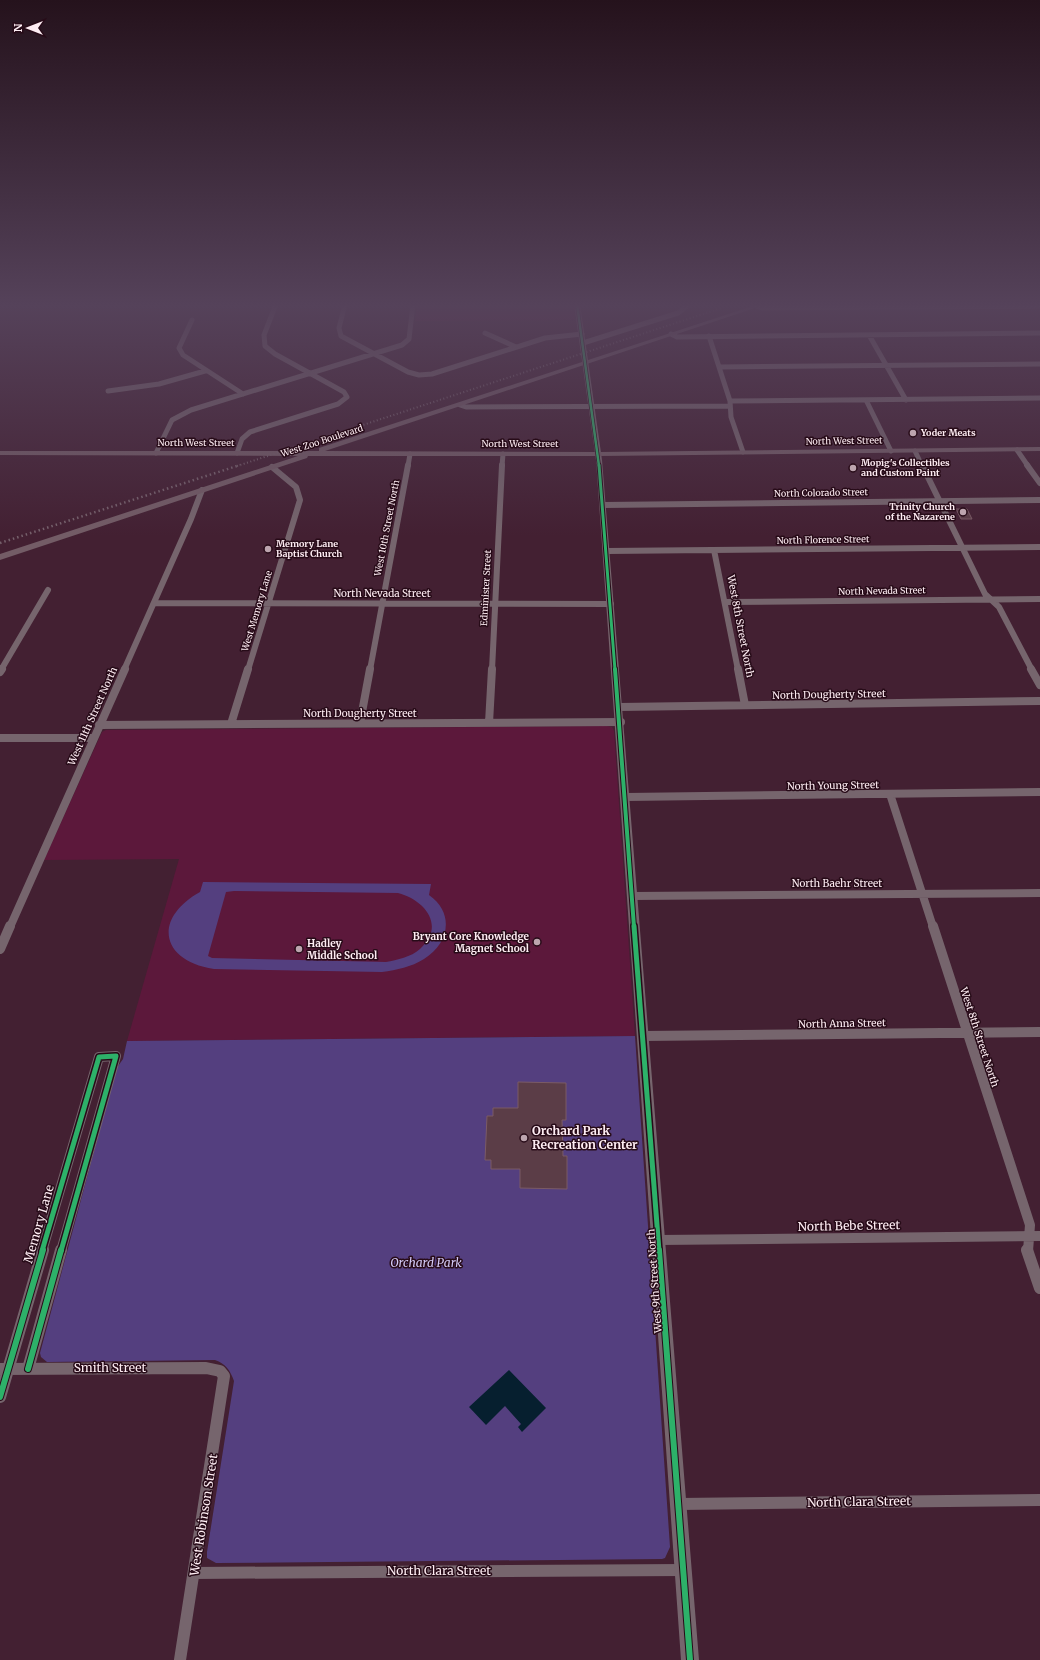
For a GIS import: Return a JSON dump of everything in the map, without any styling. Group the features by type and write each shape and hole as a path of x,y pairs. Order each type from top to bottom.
{"main road":[{"name":"West Zoo Boulevard","path":"0,557 529,381"},
{"name":"North West Street","path":"0,453 599,454 1040,449"}],"street":[{"path":"108,391 167,381"},
{"path":"224,381 244,394"},
{"path":"156,453 167,429 176,417 191,410 286,381"},
{"path":"236,453 242,439 250,432 338,404 346,399 347,395 344,392 325,381"},
{"name":"West 9th Street North","path":"589,381 599,454 607,552 690,1660"},
{"path":"723,381 730,403 731,417 743,452"},
{"path":"895,381 906,400"},
{"path":"460,405 466,407 593,407 866,400 1040,398"},
{"path":"866,400 891,451"},
{"path":"915,450 985,594 999,607 1040,685"},
{"path":"1018,450 1040,483"},
{"name":"West 10th Street North","path":"360,723 410,454"},
{"name":"Edminister Street","path":"489,723 503,454"},
{"name":"West Memory Lane","path":"231,724 300,500 296,487 272,467"},
{"name":"West 11th Street North","path":"0,949 154,603 202,490"},
{"name":"North Colorado Street","path":"603,505 1040,500"},
{"name":"North Florence Street","path":"607,552 1040,547"},
{"name":"West 8th Street North","path":"714,550 746,705"},
{"path":"0,672 48,590"},
{"name":"North Nevada Street","path":"725,602 1040,599"},
{"name":"North Nevada Street","path":"154,603 611,604"},
{"name":"North Dougherty Street","path":"619,707 1040,702"},
{"name":"North Dougherty Street","path":"99,725 620,722"},
{"path":"0,738 94,738"},
{"name":"North Young Street","path":"626,797 1040,792"},
{"name":"West 8th Street North","path":"890,794 1030,1225 1027,1249 1040,1288"},
{"name":"North Baehr Street","path":"633,896 1040,893"},
{"name":"North Anna Street","path":"644,1036 1040,1032"},
{"name":"Memory Lane","path":"0,1397 4,1369 99,1057 116,1056 28,1369"},
{"name":"North Bebe Street","path":"659,1240 1040,1236"},
{"name":"Smith Street","path":"4,1369 206,1368 220,1370"},
{"name":"West Robinson Street","path":"180,1660 225,1381 220,1370"},
{"name":"North Clara Street","path":"679,1504 1040,1500"},
{"name":"North Clara Street","path":"194,1572 684,1570"}],"shaded area":[{"name":"Hadley Middle School","path":"612,727 614,731 635,1036 127,1041 179,859 44,860 102,732 106,730"}],"green space":[{"path":"203,882 431,884 429,895 443,910 446,928 439,945 424,959 404,968 382,972 214,969 196,965 183,957 174,948 169,938 169,926 174,914 185,903 200,892","holes":["226,892 398,893 408,896 424,908 432,923 428,940 420,949 404,958 386,962 212,958 208,956"]},
{"name":"Orchard Park","path":"635,1036 670,1547 665,1558 216,1563 207,1558 207,1552 234,1381 227,1368 222,1363 215,1360 47,1362 41,1357 40,1353 116,1069 123,1059 127,1041"}],"water":[{"path":"509,1370 546,1408 522,1432 518,1427 521,1424 505,1406 486,1425 469,1407"}],"building":[{"path":"956,509 967,509 972,519 961,519"},
{"name":"Orchard Park Recreation Center","path":"518,1082 566,1083 566,1120 562,1120 563,1156 567,1156 567,1189 520,1188 520,1169 491,1169 491,1160 485,1160 487,1116 493,1116 493,1108 518,1108"}],"railway":[{"path":"237,466 496,381"},
{"path":"0,543 240,465"}],"cycle path":[{"path":"588,381 599,460 690,1660"},
{"path":"0,1397 99,1057 116,1056 28,1369"}],"place":[{"name":"Yoder Meats","path":"913,433"},
{"name":"Mopig's Collectibles and Custom Paint","path":"853,468"},
{"name":"Trinity Church of the Nazarene","path":"963,512"},
{"name":"Memory Lane Baptist Church","path":"268,549"},
{"name":"Bryant Core Knowledge Magnet School","path":"537,942"},
{"name":"Hadley Middle School","path":"299,949"},
{"name":"Orchard Park Recreation Center","path":"524,1138"}]}
